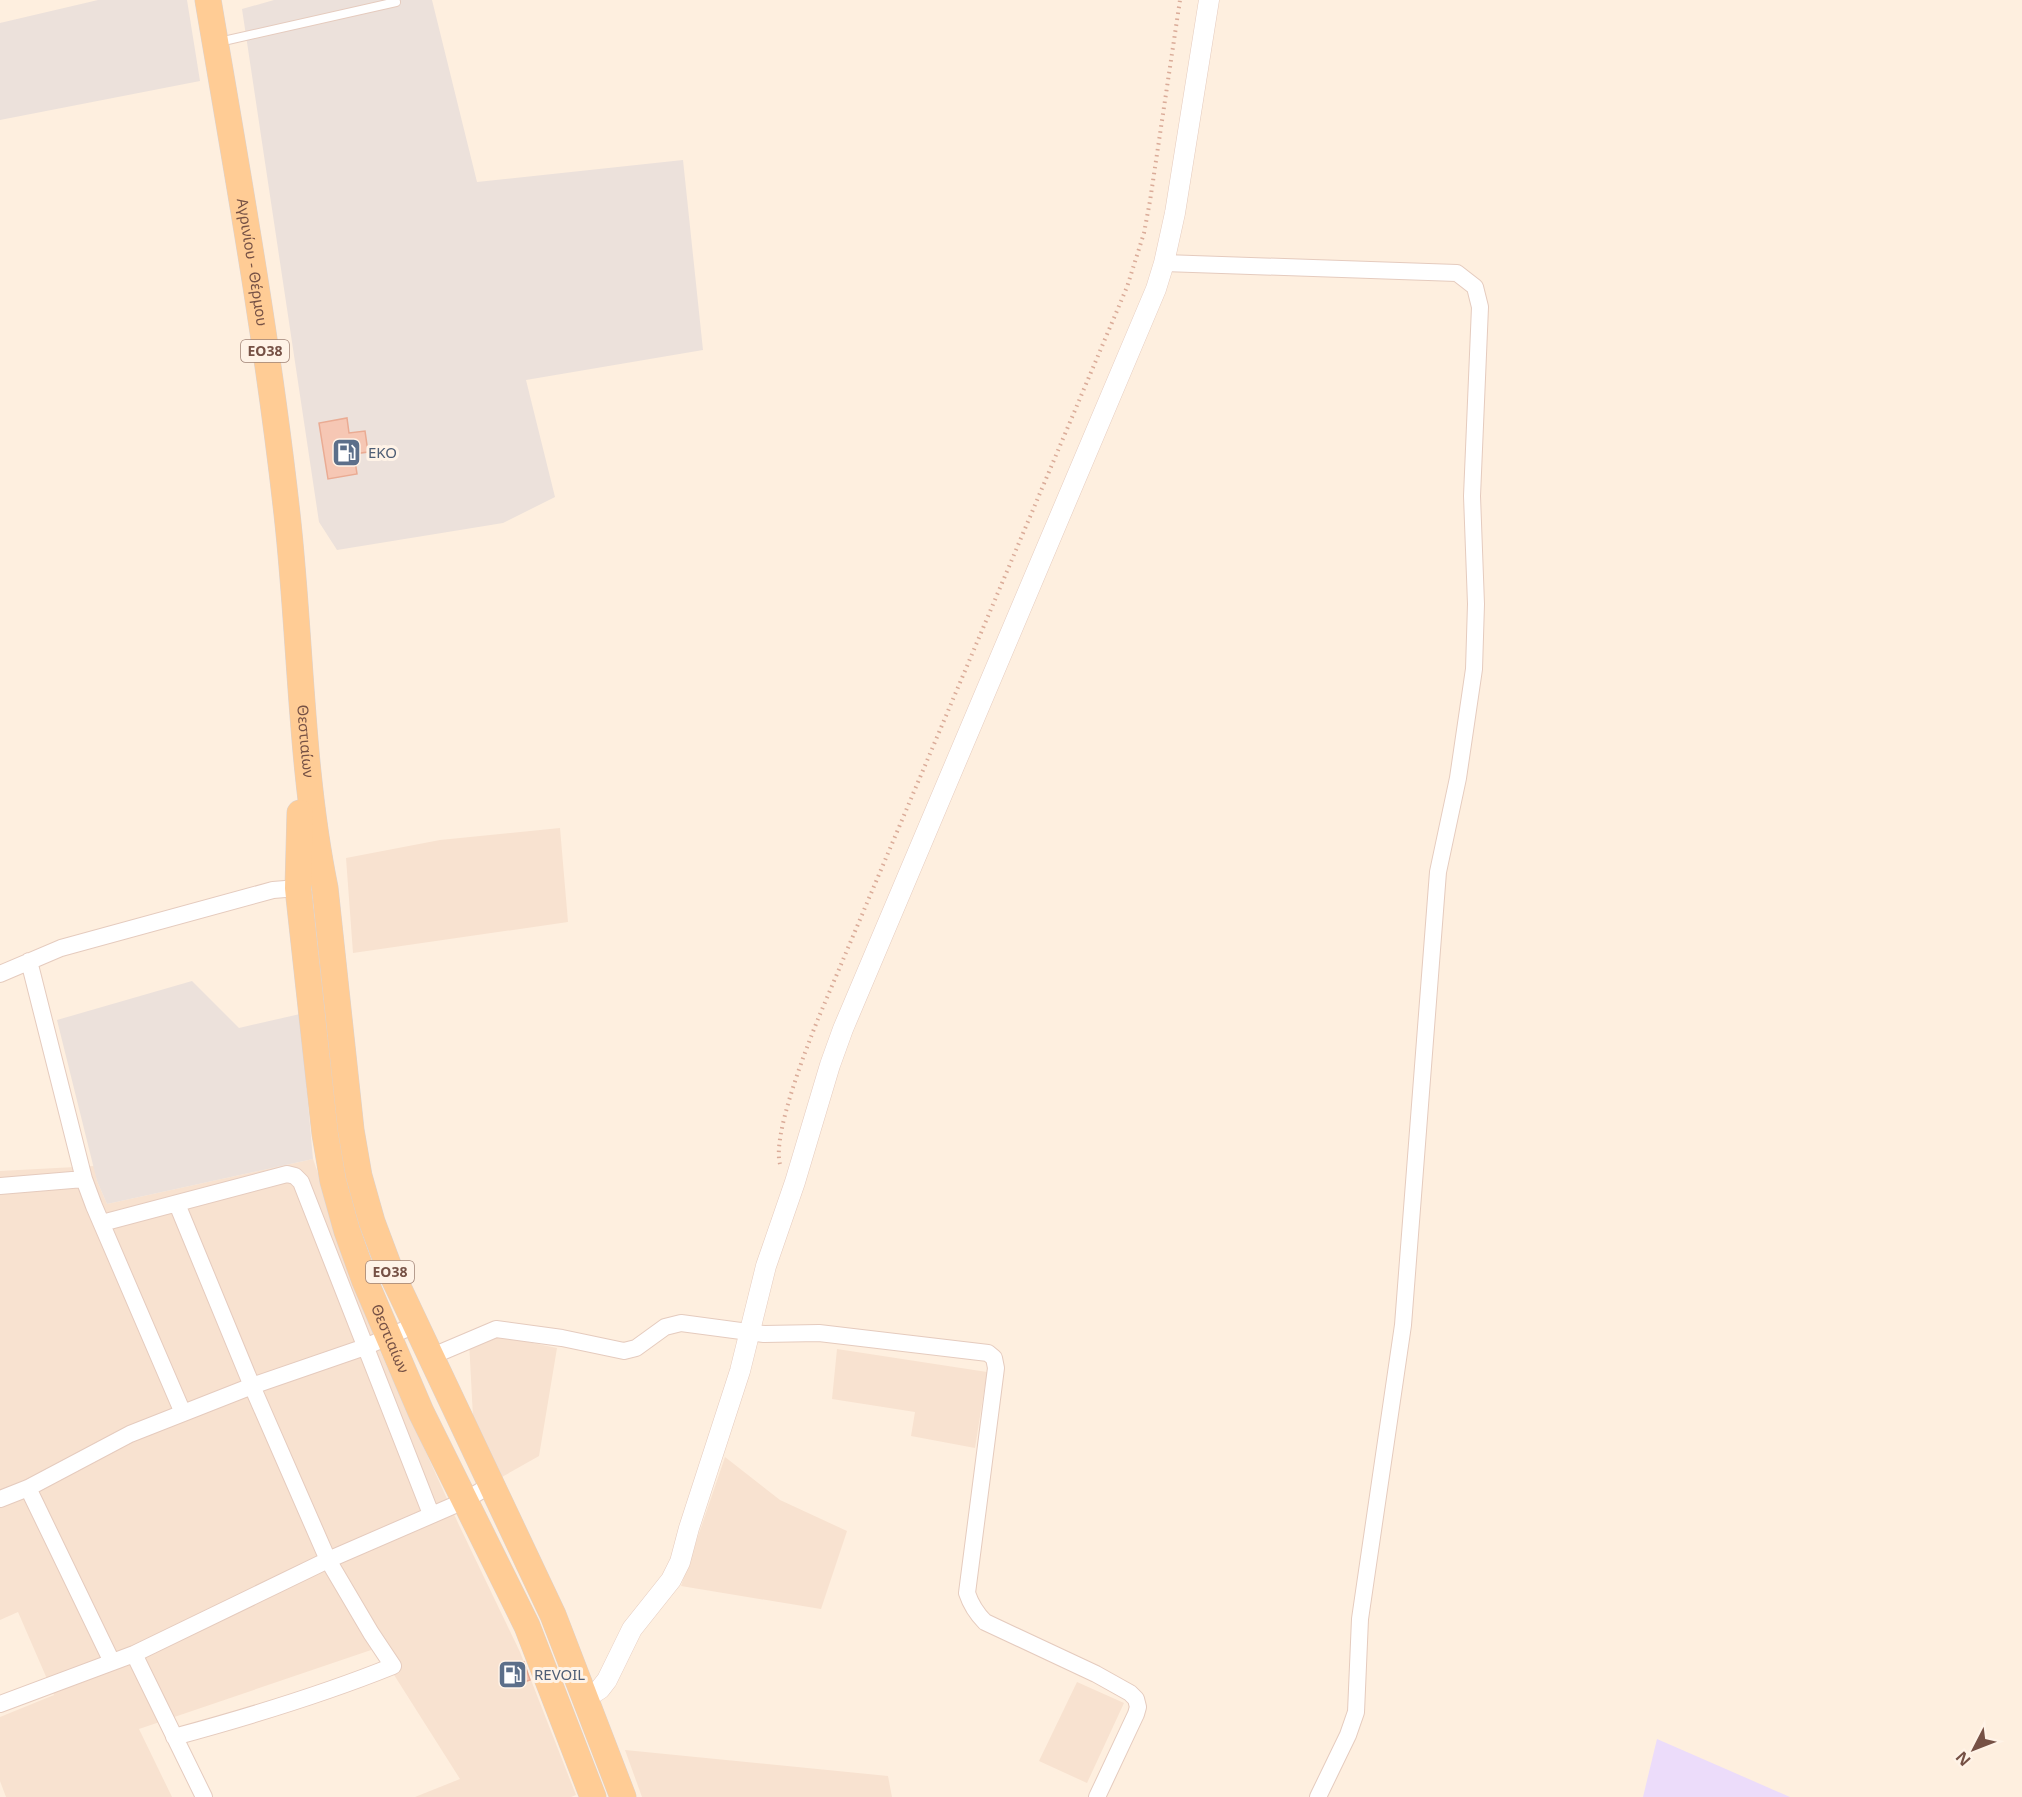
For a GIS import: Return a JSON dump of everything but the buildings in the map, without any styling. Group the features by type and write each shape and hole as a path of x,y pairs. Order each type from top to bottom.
{"main road":[{"name":"Αγρινίου - Θέρμου","path":"208,0 267,362 286,504 302,705"},
{"name":"Θεστιαίων","path":"302,705 298,888 325,1134 333,1181 347,1231 388,1336 421,1412 527,1626 592,1797"},
{"name":"Θεστιαίων","path":"302,705 319,856 326,888 351,1130 372,1222 390,1270 415,1325 553,1615 623,1797"},
{"path":"527,1626 553,1615"}],"street":[{"path":"586,1698 600,1689 607,1680 635,1624 675,1574 741,1371 766,1266 843,1029 1146,314 1164,263 1176,213 1209,0"},
{"path":"1164,263 1457,273 1475,287 1480,307 1472,496 1476,604 1474,669 1458,778 1438,872 1403,1325 1360,1619 1356,1712 1348,1735 1317,1797"},
{"path":"0,974 61,948 273,890 298,888"},
{"path":"30,960 84,1179 183,1413"},
{"path":"102,1223 287,1174 295,1176 301,1182 431,1514"},
{"path":"0,1186 84,1179"},
{"path":"174,1737 259,1714 393,1666 328,1560 252,1386 177,1204"},
{"path":"430,1357 496,1329 551,1336 624,1351 636,1348 665,1327 675,1323 717,1326 764,1334 819,1333 985,1352 994,1358 996,1363 995,1378 967,1593 971,1605 985,1622 1096,1674 1130,1693 1136,1699 1138,1707 1136,1714 1097,1797"},
{"path":"0,1499 28,1488 130,1434 252,1386 365,1347 415,1325"},
{"path":"0,1704 134,1654 328,1560 464,1501 492,1484"},
{"path":"28,1488 112,1662"},
{"path":"134,1654 204,1797"}],"lane":[{"path":"215,43 396,2"}],"path":[{"path":"795,1182 781,1166 778,1155 793,1088 804,1055 1136,261 1150,201 1180,0"}],"shaded area":[{"path":"98,0 187,0 200,81 0,120 0,23"},
{"path":"274,0 432,0 477,182 683,160 703,350 526,380 555,497 503,523 337,550 319,522 242,9"},
{"path":"560,828 568,922 353,953 346,858 440,840"},
{"path":"192,981 239,1028 300,1014 313,1159 107,1204 97,1181 57,1020"},
{"path":"313,1159 380,1351 458,1523 520,1652 576,1795 571,1797 415,1797 460,1779 377,1648 139,1729 172,1797 6,1797 0,1781 0,1717 54,1695 18,1612 0,1620 0,1171 94,1166 97,1181 107,1204"},
{"path":"493,1335 557,1348 539,1456 502,1477 473,1417 469,1341"},
{"path":"837,1349 987,1372 975,1448 911,1436 915,1412 832,1399"},
{"path":"725,1457 780,1500 847,1531 821,1609 681,1586"},
{"path":"1077,1682 1124,1703 1087,1783 1039,1761"},
{"path":"1657,1739 1790,1797 1643,1797"},
{"path":"625,1750 888,1776 892,1797 642,1797"}],"place":[{"name":"EKO","path":"347,453"},
{"name":"REVOIL","path":"513,1675"}]}
